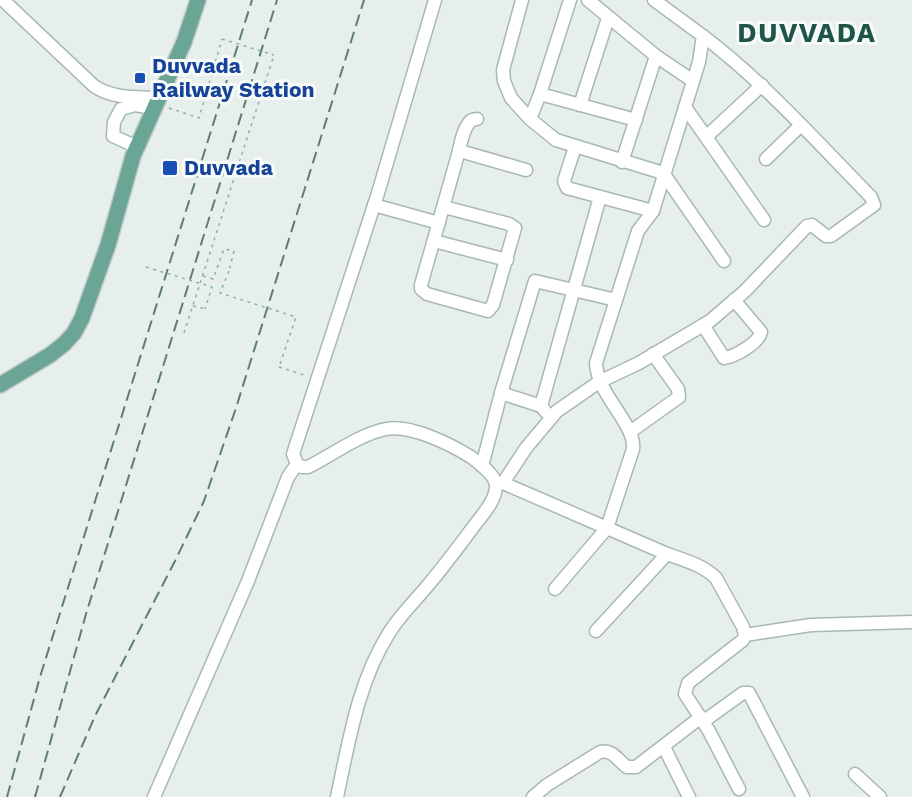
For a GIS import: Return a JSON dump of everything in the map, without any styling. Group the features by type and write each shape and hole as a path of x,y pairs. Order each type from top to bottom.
{"main road":[{"path":"0,385 50,355 74,333 82,318 108,245 138,147 184,42 198,0"}],"street":[{"path":"3,0 104,93 157,104"},
{"path":"435,0 374,205 293,454 297,464 302,467 385,429 399,428 429,436 462,452 500,483 710,572 716,578 743,627 745,635 740,644 688,683 685,694 702,719 739,789"},
{"path":"522,0 503,69 504,81 511,98 530,119 556,140 663,173 724,261"},
{"path":"530,119 570,0"},
{"path":"588,0 656,56 693,81"},
{"path":"338,797 357,706 380,648 390,632 451,557 494,497 500,483 551,417 599,382 639,363 703,325 734,300 807,226 812,225 826,236 831,236 874,205 871,197 762,85 737,62 654,0"},
{"path":"580,105 608,18"},
{"path":"555,589 607,528 633,449 634,444 630,432 599,382 596,363 638,231 653,210 699,62 703,36"},
{"path":"622,162 656,56"},
{"path":"706,137 762,85"},
{"path":"540,94 636,120"},
{"path":"138,147 113,136 114,122 121,109 135,105 157,104"},
{"path":"685,107 764,220"},
{"path":"444,207 513,226 515,233 493,305 488,311 427,294 421,289 434,241 467,125 477,119"},
{"path":"766,159 801,125"},
{"path":"575,147 564,185 572,190 653,210"},
{"path":"460,150 526,170"},
{"path":"541,406 600,197"},
{"path":"374,205 439,224"},
{"path":"434,241 507,260"},
{"path":"482,466 501,393 535,281 616,300"},
{"path":"703,325 724,358 730,357 759,339 761,332 734,300"},
{"path":"630,432 678,397 678,389 653,354"},
{"path":"501,393 541,406 551,417"},
{"path":"154,797 248,580 288,477 297,464"},
{"path":"596,631 667,554"},
{"path":"745,635 811,625 912,622"},
{"path":"532,797 600,752 612,753 623,764 631,768 636,767 702,719 743,693 748,693 803,797"},
{"path":"664,747 689,797"},
{"path":"855,774 880,797"}],"path":[{"path":"157,104 199,118 222,39 274,55 184,333"},
{"path":"202,276 213,279 224,249 234,251 220,293 296,318 279,367 317,380"},
{"path":"146,267 212,287 205,309 192,306"}],"railway":[{"path":"7,797 40,677 252,0"},
{"path":"35,797 86,614 277,0"},
{"path":"60,797 95,716 204,501 235,411 364,0"}],"place":[{"name":"Duvvada Railway Station","path":"140,78"},
{"name":"Duvvada","path":"170,168"}],"district":[{"name":"DUVVADA","path":"807,33"}]}
